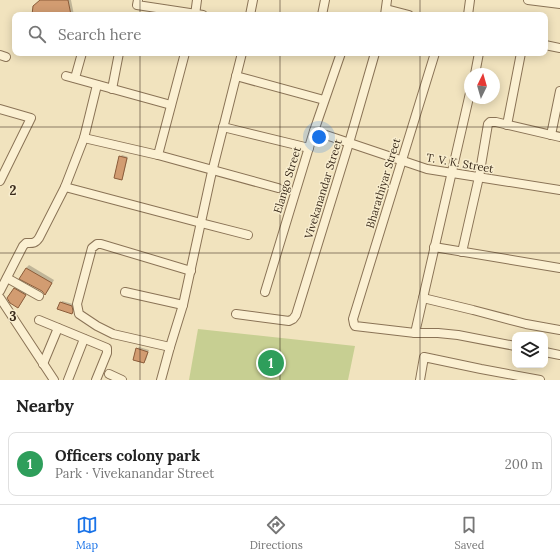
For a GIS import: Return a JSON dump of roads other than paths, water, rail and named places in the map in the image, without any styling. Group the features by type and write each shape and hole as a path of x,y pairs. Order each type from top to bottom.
{"street":[{"path":"138,0 137,5 180,12"},
{"path":"197,0 198,12"},
{"path":"251,12 253,0"},
{"path":"323,12 325,0"},
{"path":"386,0 386,12"},
{"path":"468,12 470,0"},
{"path":"528,0 560,4"},
{"path":"548,46 560,48"},
{"path":"76,78 81,56"},
{"path":"112,89 118,56"},
{"path":"158,155 184,56"},
{"path":"161,380 183,305 212,171 241,56"},
{"name":"Elango Street","path":"264,292 314,131 340,56"},
{"name":"Vivekanandar Street","path":"236,314 289,321 296,315 374,56"},
{"name":"Bharathiyar Street","path":"415,334 356,326 353,319 434,56"},
{"path":"475,68 478,56"},
{"path":"508,124 520,56"},
{"path":"66,76 171,105"},
{"path":"236,76 324,100"},
{"path":"0,291 23,246 26,243 34,243 39,238 65,187 84,138 97,85"},
{"path":"551,135 560,91"},
{"path":"468,104 415,334 438,333 458,335 512,345"},
{"path":"0,109 31,118 0,181"},
{"path":"462,252 479,177 488,124 493,122 508,124 560,137"},
{"path":"223,127 309,148"},
{"name":"T. V. K. Street","path":"314,131 426,169 560,190"},
{"path":"84,138 158,155 278,188"},
{"path":"65,187 248,234"},
{"path":"170,347 113,334 97,326 79,314 77,304 92,248 97,244 101,244 191,271"},
{"path":"434,247 560,268"},
{"path":"7,278 39,296"},
{"path":"125,292 183,305"},
{"path":"0,298 54,380"},
{"path":"423,298 526,324 560,330"},
{"path":"39,320 105,347 108,350 96,380"},
{"path":"43,364 58,328"},
{"path":"68,380 84,339"},
{"path":"548,353 560,355"},
{"path":"420,380 424,357 540,380"},
{"path":"108,374 122,380"}],"place":[{"name":"Officers colony park","path":"271,363"}]}
